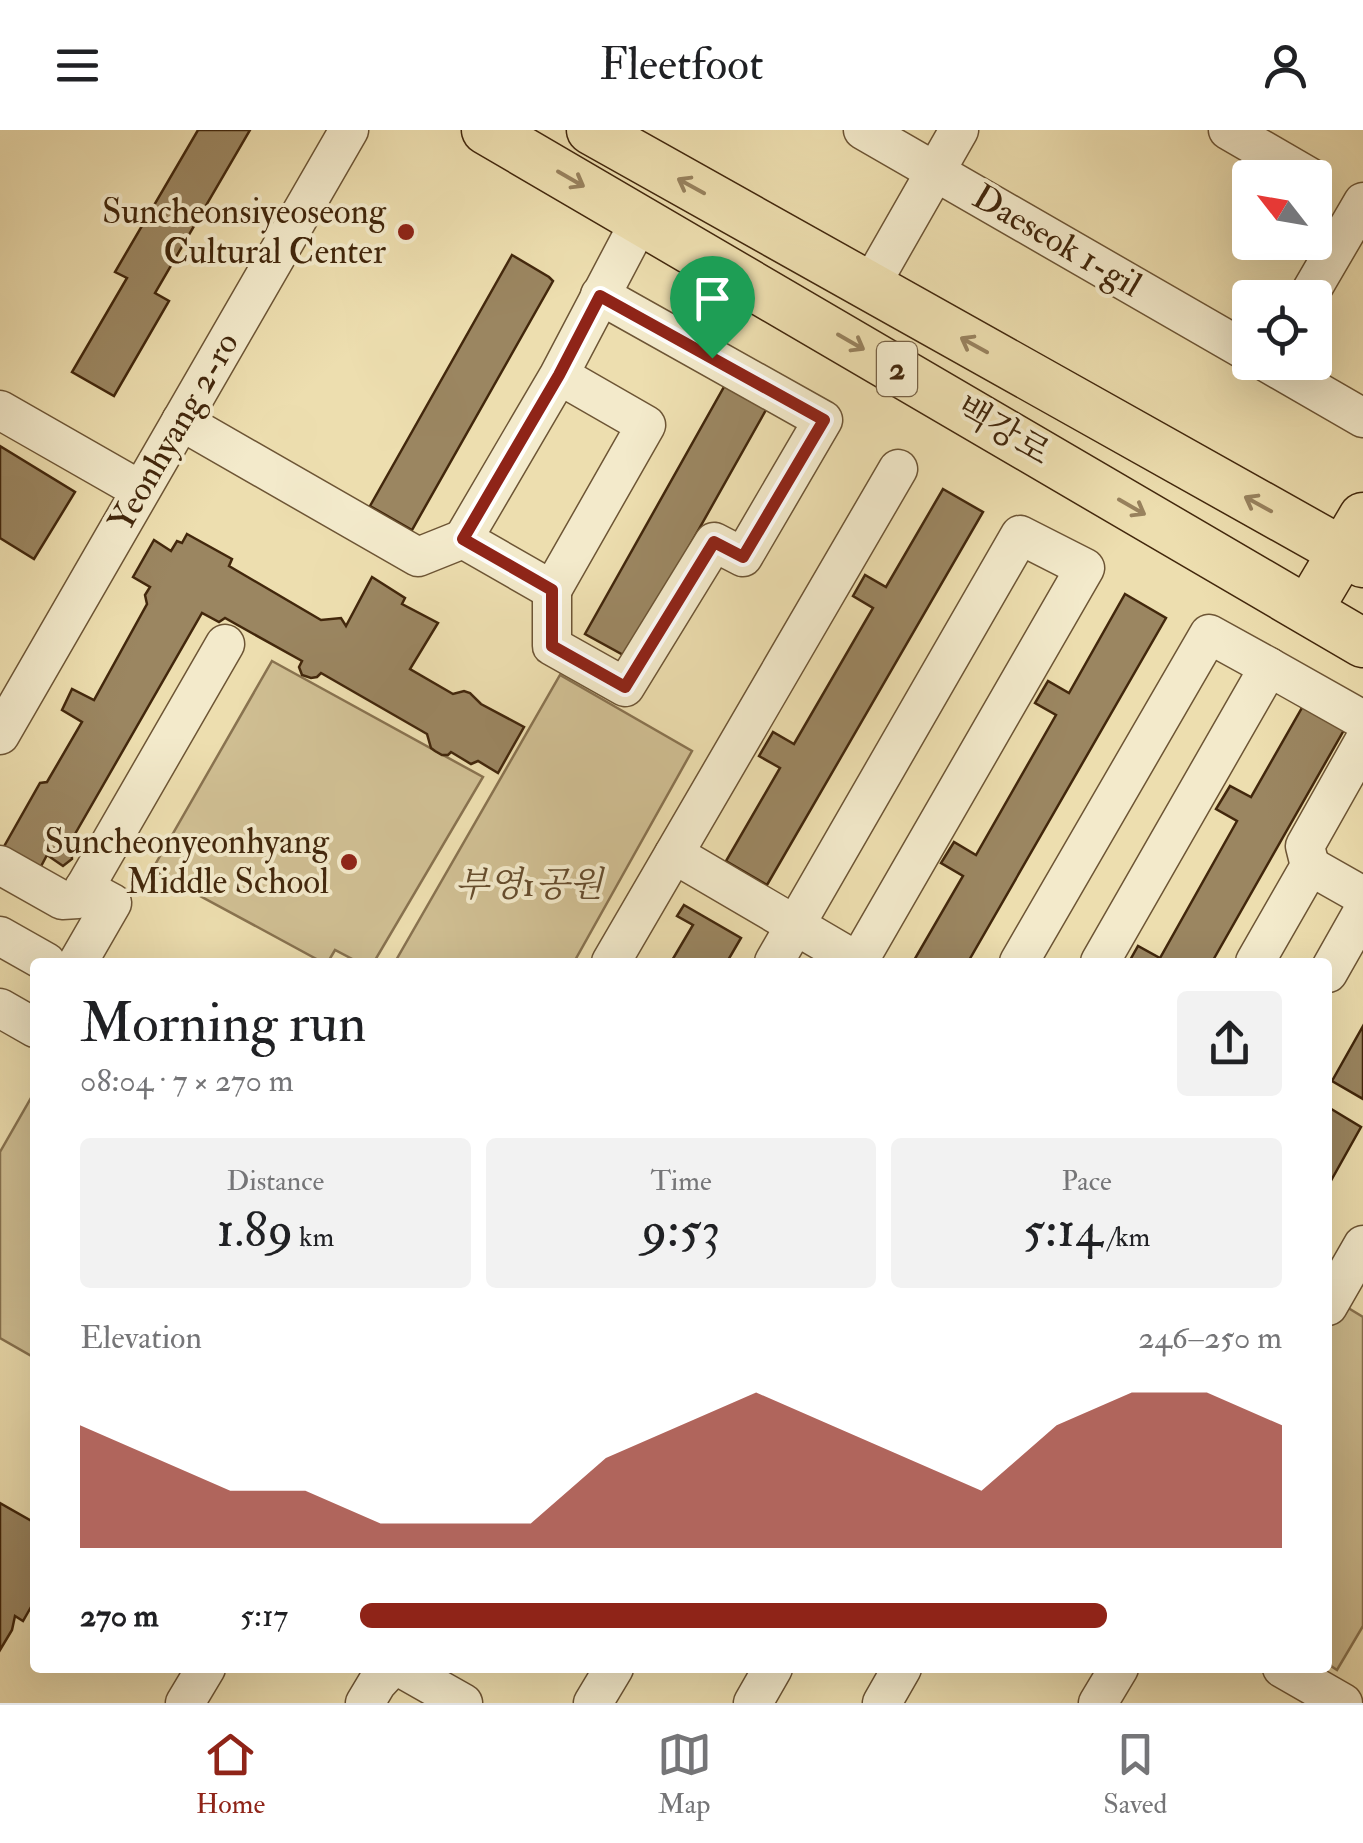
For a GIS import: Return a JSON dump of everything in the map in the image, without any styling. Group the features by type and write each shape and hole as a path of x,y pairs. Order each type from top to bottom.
{"main road":[{"name":"백강로","path":"486,130 1363,643"},
{"name":"백강로","path":"591,130 870,286 1356,544"},
{"path":"1308,610 1356,544"}],"street":[{"name":"Yeonhyang 2-ro","path":"0,736 349,130"},
{"name":"Daeseok 1-gil","path":"864,130 1232,343"},
{"path":"870,286 959,130"},
{"path":"1228,130 1280,160"},
{"path":"1318,280 1362,204 1332,189"},
{"path":"181,421 418,558 463,539 559,375 641,219"},
{"path":"559,375 646,425 552,590 552,646 625,687 714,542 743,557 824,420 600,296"},
{"path":"1297,380 1363,418"},
{"path":"0,410 140,490"},
{"path":"613,958 898,469"},
{"path":"776,958 1020,535 1085,568 860,958"},
{"path":"463,539 552,590"},
{"path":"1021,958 1210,634 1363,720"},
{"path":"0,865 62,900 78,899 225,644"},
{"path":"1102,958 1268,667"},
{"path":"1257,958 1310,866 1305,846 1363,743"},
{"path":"674,854 851,958"},
{"path":"1310,866 1363,896"},
{"path":"80,958 112,903 84,888"},
{"path":"1332,967 1363,912"},
{"path":"0,936 39,958"},
{"path":"0,1008 30,1025"},
{"path":"1345,1292 1363,1245"},
{"path":"186,1703 203,1673"},
{"path":"365,1703 386,1673"},
{"path":"410,1673 463,1703"},
{"path":"594,1703 611,1673"},
{"path":"753,1703 770,1673"},
{"path":"882,1703 899,1673"},
{"path":"1098,1703 1116,1673"},
{"path":"1291,1673 1344,1703"}],"green space":[{"path":"272,661 483,777 376,958 350,958 335,950 330,958 315,958 152,870"},
{"name":"부영1공원","path":"560,675 692,751 576,958 397,958"},
{"path":"30,1100 30,1355 0,1338 0,1152"},
{"path":"1340,1303 1363,1317 1363,1626 1337,1670 1332,1667 1332,1318"}],"building":[{"path":"198,130 250,130 155,293 169,301 114,396 72,372 127,278 115,272"},
{"path":"512,255 553,281 412,530 370,506"},
{"path":"729,378 771,401 627,657 585,634"},
{"path":"0,446 75,492 34,559 0,538"},
{"path":"943,489 983,512 767,885 726,861 780,768 759,756 773,732 794,744 873,608 853,596 865,575 886,587"},
{"path":"187,534 232,559 229,566 321,620 341,618 346,626 372,577 405,598 402,604 438,623 410,669 453,694 470,693 481,704 524,727 498,773 451,752 442,755 431,748 427,734 321,673 311,678 302,675 302,661 225,618 219,622 202,613 71,841 72,859 63,866 47,855 38,872 2,850 40,783 47,782 82,722 62,710 72,689 94,700 147,604 145,595 150,587 133,577 154,540 171,551"},
{"path":"1125,594 1166,618 970,958 915,958 963,876 941,863 954,842 976,855 1056,715 1035,703 1048,681 1069,693"},
{"path":"1307,699 1348,723 1214,958 1160,958 1237,821 1216,809 1230,786 1251,797"},
{"path":"684,905 741,938 729,958 673,958 693,925 677,916"},
{"path":"1138,946 1160,958 1131,958"},
{"path":"1363,1026 1363,1099 1332,1081"},
{"path":"1332,1109 1361,1127 1332,1179"},
{"path":"0,1503 30,1520 30,1609 23,1621 15,1616 0,1650"}],"place":[{"name":"Suncheonsiyeoseong Cultural Center","path":"406,232"},
{"name":"Suncheonyeonhyang Middle School","path":"349,862"}],"route":[{"path":"600,296 712,358 824,420 743,557 714,542 625,687 552,646 552,590 463,539 559,375 600,296"}]}
